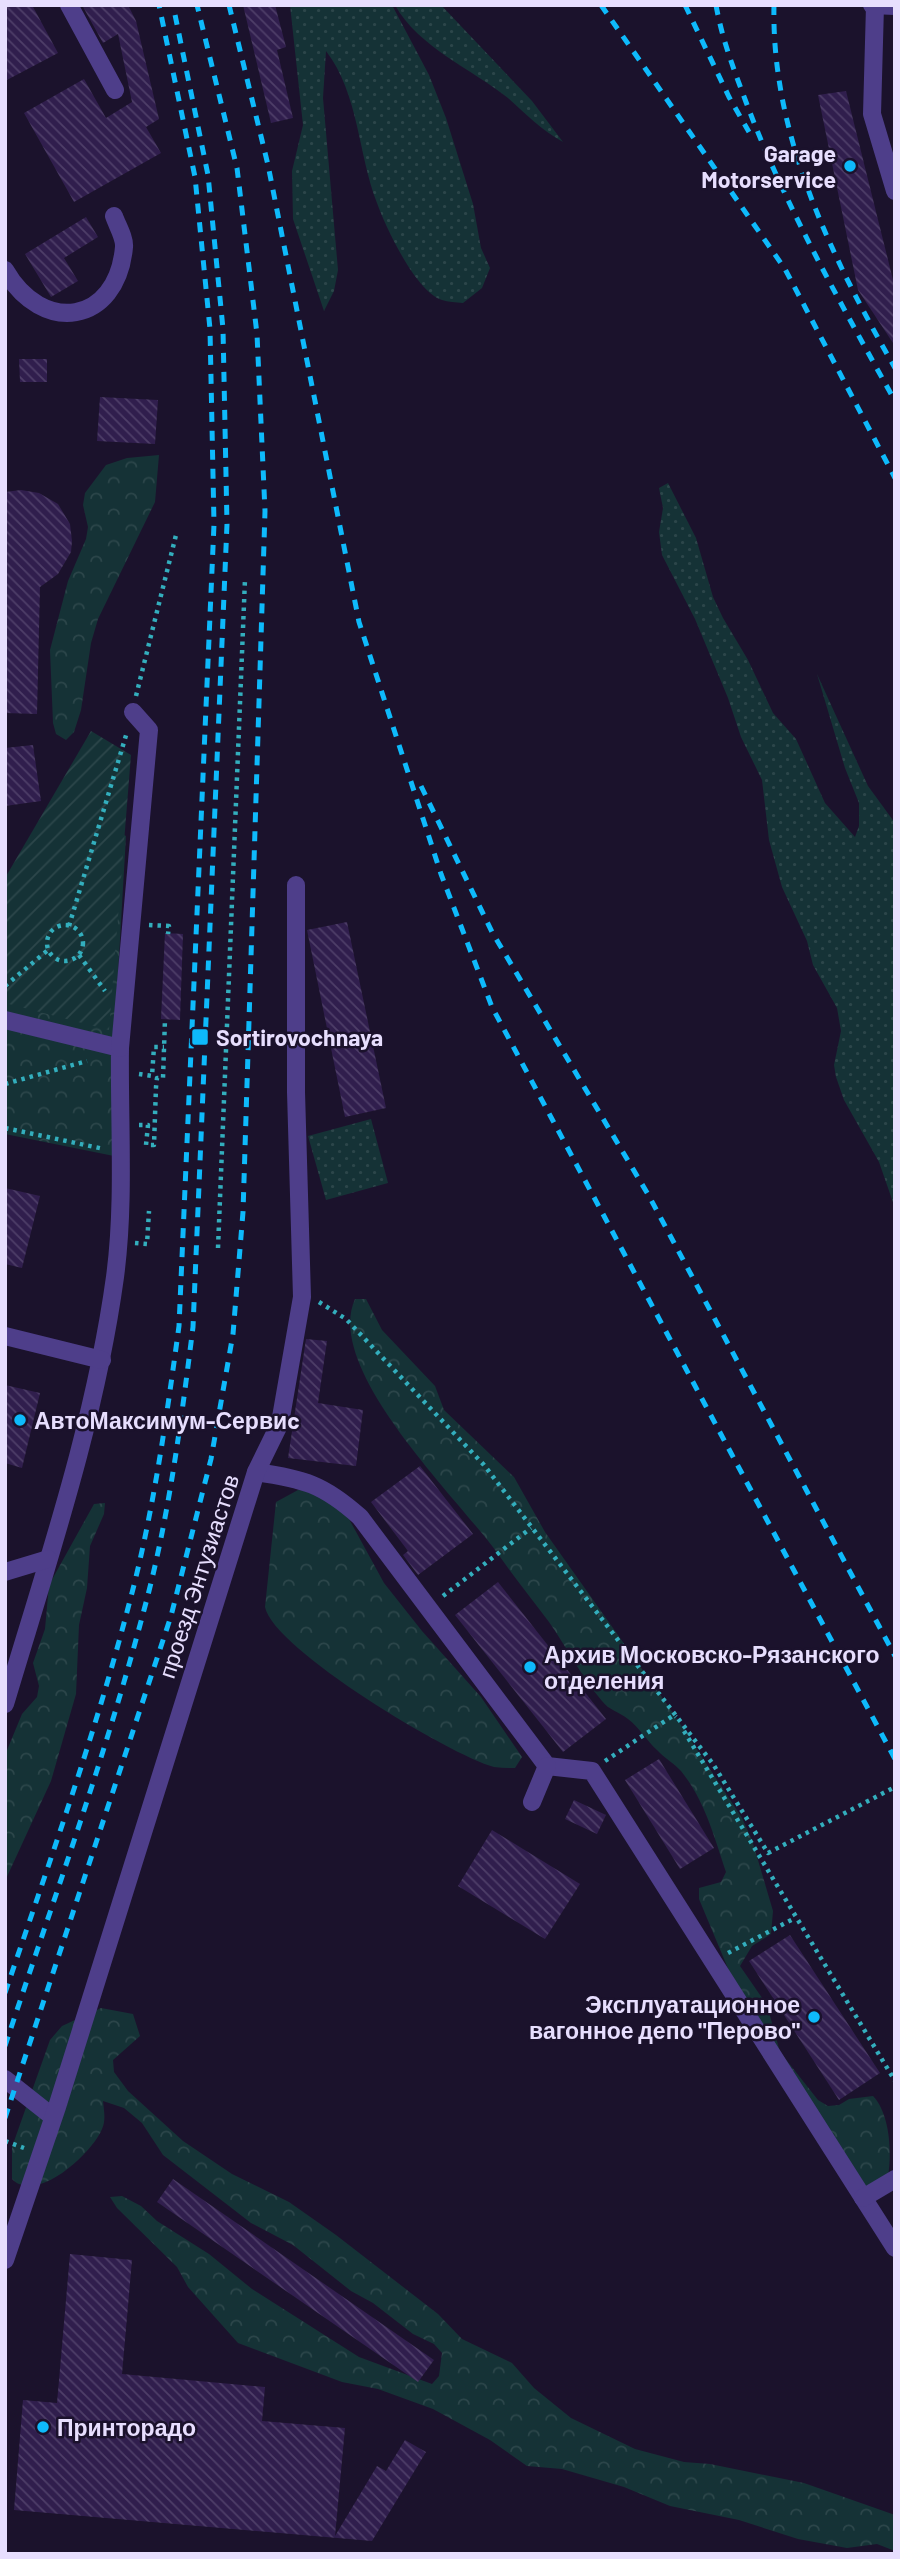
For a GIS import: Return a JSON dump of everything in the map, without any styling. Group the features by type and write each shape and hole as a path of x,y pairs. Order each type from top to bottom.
{"street":[{"path":"69,5 115,90"},
{"path":"895,6 874,6 872,114 895,191"},
{"path":"5,271 16,290 50,312 82,314 99,303 115,281 124,245 114,216"},
{"path":"5,1704 90,1418 116,1273 120,1188 120,1048 149,730 133,712"},
{"name":"проезд Энтузиастов","path":"5,2260 53,2117 256,1472 280,1423 302,1297 296,1092 296,885"},
{"path":"5,1020 120,1048"},
{"path":"5,1336 102,1360"},
{"path":"256,1472 297,1478 333,1492 360,1517 547,1766 592,1770 895,2248"},
{"path":"5,1572 48,1559"},
{"path":"532,1802 547,1766"},
{"path":"5,2079 53,2117"},
{"path":"863,2198 895,2179"}],"path":[{"path":"69,926 133,712 177,531"},
{"path":"219,1248 245,579"},
{"path":"5,986 48,950 49,934 58,926 69,926 82,937 79,955 123,1016"},
{"path":"152,926 169,926 169,934"},
{"path":"48,950 61,961 79,955"},
{"path":"154,1145 156,1079 163,1079 165,1019"},
{"path":"152,1076 154,1046 164,1047"},
{"path":"5,1084 111,1054 120,1048"},
{"path":"5,1128 109,1150 109,1137"},
{"path":"147,1244 149,1211"},
{"path":"302,1297 317,1301 346,1320 484,1465 713,1764 768,1853 895,1787"},
{"path":"428,1607 531,1528"},
{"path":"592,1770 674,1715"},
{"path":"674,1715 895,2081"},
{"path":"712,1961 795,1917"}],"green space":[{"path":"290,5 392,5 429,75 446,118 473,204 481,248 490,268 482,288 463,303 444,301 432,295 403,258 381,214 345,86 326,51 323,98 338,270 334,291 324,311 293,219 292,171 303,125"},
{"path":"395,5 441,5 532,101 563,142 494,87 431,45 405,20"},
{"path":"159,455 155,502 98,619 91,643 81,710 74,732 66,740 56,734 53,723 50,650 68,581 86,539 88,527 83,505 85,493 106,465 127,458"},
{"path":"668,483 696,538 713,597 723,618 748,660 773,713 796,739 825,803 855,837 859,826 859,803 845,768 817,674 868,786 895,823 895,1208 879,1162 844,1100 836,1077 834,1065 841,1031 837,1008 813,965 807,941 782,887 769,840 762,780 741,737 695,619 662,555 659,532 663,508 659,488"},
{"path":"91,731 131,755 109,1030 5,1003 5,878"},
{"path":"115,830 126,836 115,1026 114,1156 5,1134 5,906"},
{"path":"371,1119 388,1183 326,1200 308,1136"},
{"path":"355,1299 366,1299 382,1330 435,1386 444,1410 514,1477 545,1532 671,1710 742,1818 752,1840 773,1911 771,1934 752,1946 740,1966 767,2005 780,2052 818,2100 828,2106 839,2105 849,2099 873,2096 879,2104 888,2134 888,2176 860,2192 732,1978 699,1899 699,1888 721,1882 726,1872 708,1819 689,1782 632,1722 602,1701 549,1622 498,1554 400,1432 376,1396 358,1361 350,1328"},
{"path":"298,1490 322,1492 343,1508 384,1583 422,1631 481,1697 522,1757 515,1768 494,1767 472,1758 404,1722 329,1673 275,1625 265,1607 276,1502"},
{"path":"105,1503 104,1514 90,1546 87,1588 79,1625 76,1694 51,1781 5,1881 5,1755 22,1714 37,1697 39,1686 33,1663 45,1629 49,1585 94,1504"},
{"path":"101,2008 133,2014 140,2036 113,2060 114,2072 128,2091 183,2141 232,2174 289,2202 336,2235 438,2314 462,2339 512,2363 534,2388 571,2418 635,2449 684,2462 710,2464 804,2483 895,2515 895,2551 877,2544 847,2548 798,2539 739,2520 670,2506 624,2487 562,2469 527,2466 490,2440 433,2409 378,2389 342,2382 238,2343 188,2287 177,2267 117,2208 110,2197 122,2196 141,2206 157,2221 209,2254 252,2289 359,2357 432,2384 439,2376 442,2353 434,2344 413,2334 373,2303 351,2291 293,2245 251,2223 163,2155 142,2123 124,2108 103,2101 104,2122 97,2139 76,2162 49,2181 23,2185 12,2179 12,2147 50,2040 62,2026"}],"building":[{"path":"5,5 32,5 58,53 5,81"},
{"path":"82,5 128,5 136,21 159,119 146,127 161,153 74,202 24,113 84,79 106,118 132,102 118,34 103,43"},
{"path":"243,5 275,5 286,47 277,50 293,118 271,123"},
{"path":"846,91 895,288 895,346 858,290 818,95"},
{"path":"86,217 98,237 64,258 78,281 51,297 25,254"},
{"path":"19,359 47,359 47,382 20,382"},
{"path":"100,397 158,400 155,444 97,441"},
{"path":"21,490 39,493 58,504 70,524 72,541 71,552 58,574 40,587 37,714 5,713 5,492"},
{"path":"33,745 41,801 5,806 5,748"},
{"path":"347,922 386,1108 345,1117 307,930"},
{"path":"165,933 183,934 180,1020 161,1019"},
{"path":"5,1188 40,1196 22,1268 5,1264"},
{"path":"306,1339 327,1341 318,1403 363,1410 356,1466 288,1458"},
{"path":"5,1385 40,1393 22,1468 5,1463"},
{"path":"420,1466 473,1534 418,1575 403,1555 408,1551 371,1502"},
{"name":"Архив Московско-Рязанского отделения","path":"498,1582 606,1719 563,1752 455,1615"},
{"path":"659,1759 714,1848 680,1869 625,1780"},
{"path":"574,1800 606,1815 597,1834 565,1819"},
{"path":"492,1830 580,1884 545,1939 458,1886"},
{"name":"Эксплуатационное вагонное депо \"Перово\"","path":"790,1935 880,2073 839,2100 749,1961"},
{"path":"173,2179 434,2360 418,2382 157,2202"},
{"path":"70,2254 132,2260 122,2374 265,2387 262,2421 345,2428 335,2536 377,2466 386,2471 405,2440 426,2452 372,2541 14,2510 23,2400 57,2403"}],"railway":[{"path":"5,1993 85,1753 128,1608 152,1503 179,1326 214,524 210,329 195,177 159,5"},
{"path":"5,2046 96,1775 144,1610 167,1505 193,1327 227,524 223,329 208,175 173,5"},
{"path":"5,2118 171,1616 211,1459 233,1334 243,1212 265,511 257,334 237,168 197,5"},
{"path":"229,5 268,165 359,622 441,874 492,1007 895,1759"},
{"path":"601,5 785,269 895,478"},
{"path":"685,5 729,97 749,132"},
{"path":"716,5 733,66 778,179 815,254 895,401"},
{"path":"774,5 776,53 794,148 828,239 895,368"},
{"path":"421,786 492,932 649,1196 895,1656"}],"place":[{"name":"Garage Motorservice","path":"850,166"},
{"name":"Sortirovochnaya","path":"200,1037"},
{"name":"АвтоМаксимум-Сервиc","path":"20,1420"},
{"name":"Архив Московско-Рязанского отделения","path":"530,1667"},
{"name":"Эксплуатационное вагонное депо \"Перово\"","path":"814,2017"},
{"name":"Принторадо","path":"43,2427"}]}
